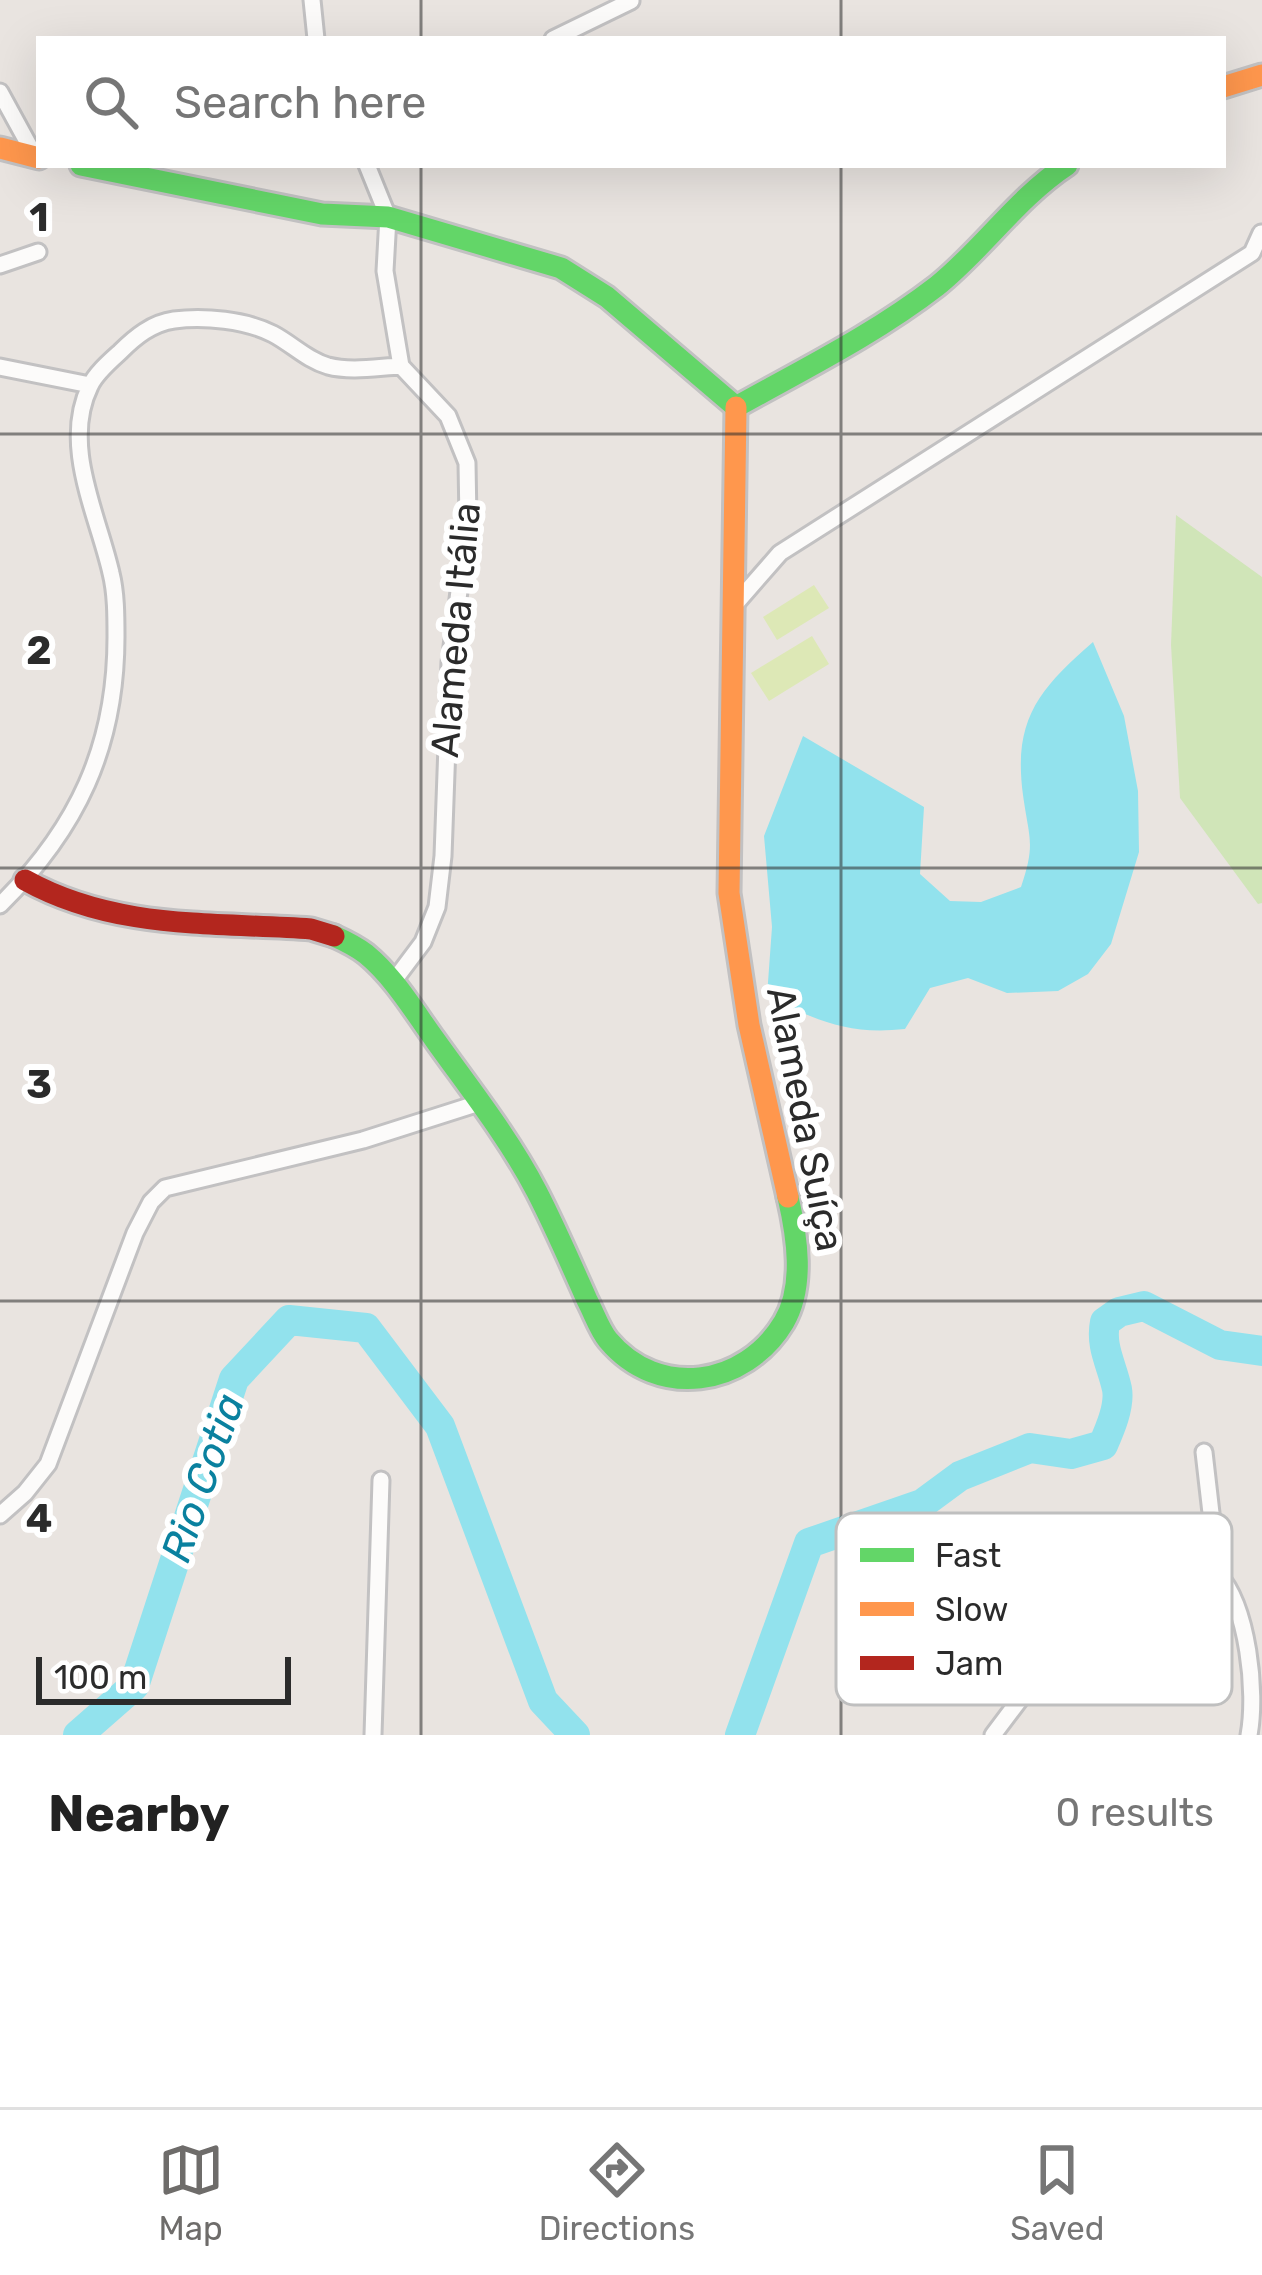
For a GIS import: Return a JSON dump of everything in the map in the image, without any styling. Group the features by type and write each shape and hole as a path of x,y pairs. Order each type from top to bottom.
{"street":[{"path":"312,0 316,36"},
{"path":"559,36 631,1"},
{"path":"1226,86 1262,75"},
{"path":"0,92 36,156"},
{"path":"0,148 36,158"},
{"path":"96,168 322,214 388,218 561,268 607,297 736,407 869,330 958,268 1009,212 1062,168"},
{"path":"0,905 56,843 97,768 111,694 116,638 112,578 83,474 80,443 90,385 132,340 175,320 241,323 271,332 327,365 348,369 401,366 385,271 388,218 368,168"},
{"path":"732,608 780,553 1252,253 1261,233"},
{"path":"0,265 38,252"},
{"name":"Alameda Itália","path":"393,982 423,942 436,907 443,856 449,662 468,520 467,463 448,416 401,366"},
{"path":"0,367 90,385"},
{"name":"Alameda Suíça","path":"25,880 50,897 85,910 125,918 311,929 351,946 393,982 536,1190 605,1337 630,1362 663,1378 702,1380 735,1370 766,1348 787,1317 797,1277 795,1228 749,1025 729,893 736,407"},
{"path":"0,1514 48,1464 135,1233 151,1202 165,1188 363,1140 479,1103"},
{"path":"1204,1452 1211,1513"},
{"path":"369,1734 381,1480"},
{"path":"1232,1590 1252,1693 1249,1735"},
{"path":"993,1735 1016,1705"}],"green space":[{"path":"1176,515 1262,577 1262,903 1258,904 1180,798 1171,645"},
{"path":"814,585 829,608 777,640 763,617"},
{"path":"812,636 829,664 769,701 751,673"}],"water":[{"path":"1093,642 1124,716 1138,791 1139,852 1111,944 1088,974 1058,991 1007,993 968,978 930,988 905,1029 866,1030 833,1024 767,996 772,927 764,836 803,736 924,807 920,874 950,901 981,902 1021,887 1030,850 1021,769 1026,726 1044,692"}],"waterway":[{"name":"Rio Cotia","path":"896,1513 922,1504 960,1476 1030,1448 1071,1454 1103,1445 1118,1396 1105,1348 1105,1322 1119,1312 1144,1306 1220,1345 1262,1351"},
{"name":"Rio Cotia","path":"78,1735 134,1686 234,1379 289,1320 366,1328 440,1426 543,1701 575,1735"},
{"name":"Rio Cotia","path":"740,1735 809,1543 836,1534"}],"traffic: fast":[{"path":"96,168 322,214 388,217 561,268 607,297 736,407"},
{"path":"736,407 889,320 937,286 1063,168"},
{"path":"334,936 362,951 386,973 489,1114 537,1192 602,1331 628,1359 651,1372 700,1378 747,1361 767,1344 784,1322 795,1293 796,1244 788,1197"}],"traffic: slow":[{"path":"1226,86 1262,75"},
{"path":"0,148 36,157"},
{"path":"736,407 729,893 749,1025 788,1197"}],"traffic: jam":[{"path":"25,880 59,896 129,916 311,929 334,936"}]}
